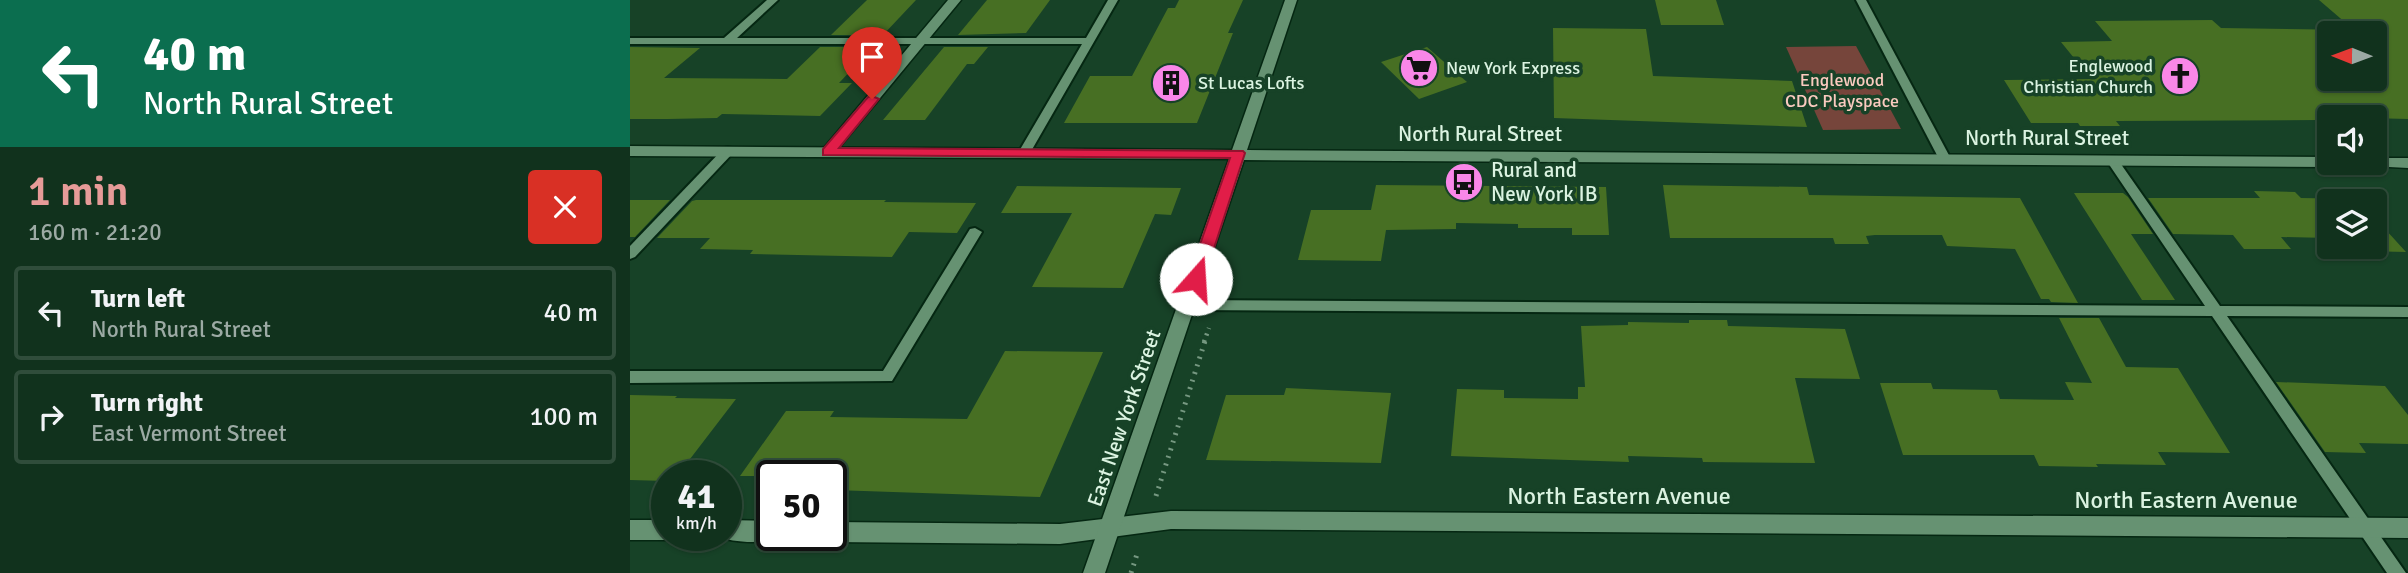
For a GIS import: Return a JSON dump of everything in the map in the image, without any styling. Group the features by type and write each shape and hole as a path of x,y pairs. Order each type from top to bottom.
{"main road":[{"path":"828,152 955,0"},
{"name":"East New York Street","path":"1094,573 1291,0"},
{"name":"North Rural Street","path":"630,151 2317,162"},
{"path":"2387,163 2408,163"},
{"name":"North Eastern Avenue","path":"847,531 1060,534 1148,521 2408,528"},
{"path":"630,530 651,530"}],"lane":[{"path":"726,42 773,0"},
{"path":"1024,153 1113,0"},
{"path":"1861,0 1945,159"},
{"path":"630,41 1089,41"},
{"path":"630,254 728,151"},
{"path":"2112,160 2397,573"},
{"path":"630,377 887,377 975,232"},
{"path":"1188,305 2408,312"}],"path":[{"path":"1148,521 1217,304"}],"green space":[{"name":"Englewood CDC Playspace","path":"1856,46 1901,129 1823,130 1786,47"}],"building":[{"path":"867,0 916,0 883,35 831,35"},
{"path":"987,0 1050,0 1026,33 958,35"},
{"name":"St Lucas Lofts","path":"1179,0 1243,0 1228,33 1233,33 1197,123 1064,123 1090,76 1132,76 1168,8 1175,8"},
{"path":"1655,0 1716,0 1724,25 1661,25"},
{"path":"2319,0 2408,0 2408,119 2387,118 2387,105 2317,105 2317,120 2116,121 2120,126 2031,123 2004,80 2091,79 2061,42 2112,41 2095,21 2212,20 2221,28 2317,29 2317,91 2387,91 2387,21 2344,21"},
{"path":"1553,28 1646,29 1653,76 1792,81 1807,127 1554,118"},
{"path":"630,47 700,48 664,78 787,79 820,47 873,47 839,83 852,83 820,116 722,114 717,118 630,119"},
{"path":"944,47 988,47 974,64 967,64 925,120 883,120"},
{"name":"New York Express","path":"1427,47 1467,82 1419,99 1381,62"},
{"path":"1376,185 1606,187 1609,235 1572,235 1572,228 1518,228 1518,224 1456,223 1456,229 1386,230 1381,261 1298,260 1311,210 1371,210"},
{"path":"1663,185 1807,187 1809,195 2020,198 2078,303 2041,299 2015,249 1947,246 1942,235 1866,236 1869,244 1835,244 1833,238 1670,238"},
{"path":"1017,186 1181,188 1171,215 1155,214 1123,288 1032,287 1072,213 1001,213"},
{"path":"2254,191 2295,192 2301,198 2317,198 2317,238 2281,237 2291,249 2244,249 2233,235 2173,234 2148,198 2260,198"},
{"path":"2074,193 2123,193 2128,197 2153,234 2131,234 2175,300 2142,300"},
{"path":"630,200 670,200 635,237 630,237"},
{"path":"696,200 976,203 957,233 909,232 892,257 750,254 753,250 700,249 710,238 657,238"},
{"path":"2387,231 2406,252 2387,252"},
{"path":"2059,318 2099,318 2126,367 2178,368 2230,453 2158,452 2166,465 2096,464 2098,467 2039,466 2034,455 1903,455 1880,383 1931,383 1933,389 1997,390 2000,399 2074,400 2065,382 2092,383"},
{"path":"1689,320 1727,320 1728,326 1845,329 1860,379 1795,378 1815,463 1703,462 1702,458 1628,456 1629,462 1451,456 1457,389 1504,390 1504,398 1578,399 1578,387 1585,387 1581,326 1628,325 1628,322 1689,323"},
{"path":"1005,351 1103,352 1040,497 847,490 847,460 756,460 756,476 742,476 786,411 834,411 830,417 967,419"},
{"path":"2276,382 2385,386 2408,415 2408,444 2359,443 2366,453 2325,452"},
{"path":"1286,388 1391,393 1381,463 1206,460 1226,395 1284,395"},
{"path":"630,395 736,399 689,460 651,460 651,481 630,480"}],"place":[{"name":"New York Express","path":"1419,68"},
{"name":"Englewood Christian Church","path":"2180,76"},
{"name":"St Lucas Lofts","path":"1171,83"},
{"name":"Rural and New York IB","path":"1464,182"}],"route":[{"path":"872,99 828,152 1238,153 1196,279"}]}
